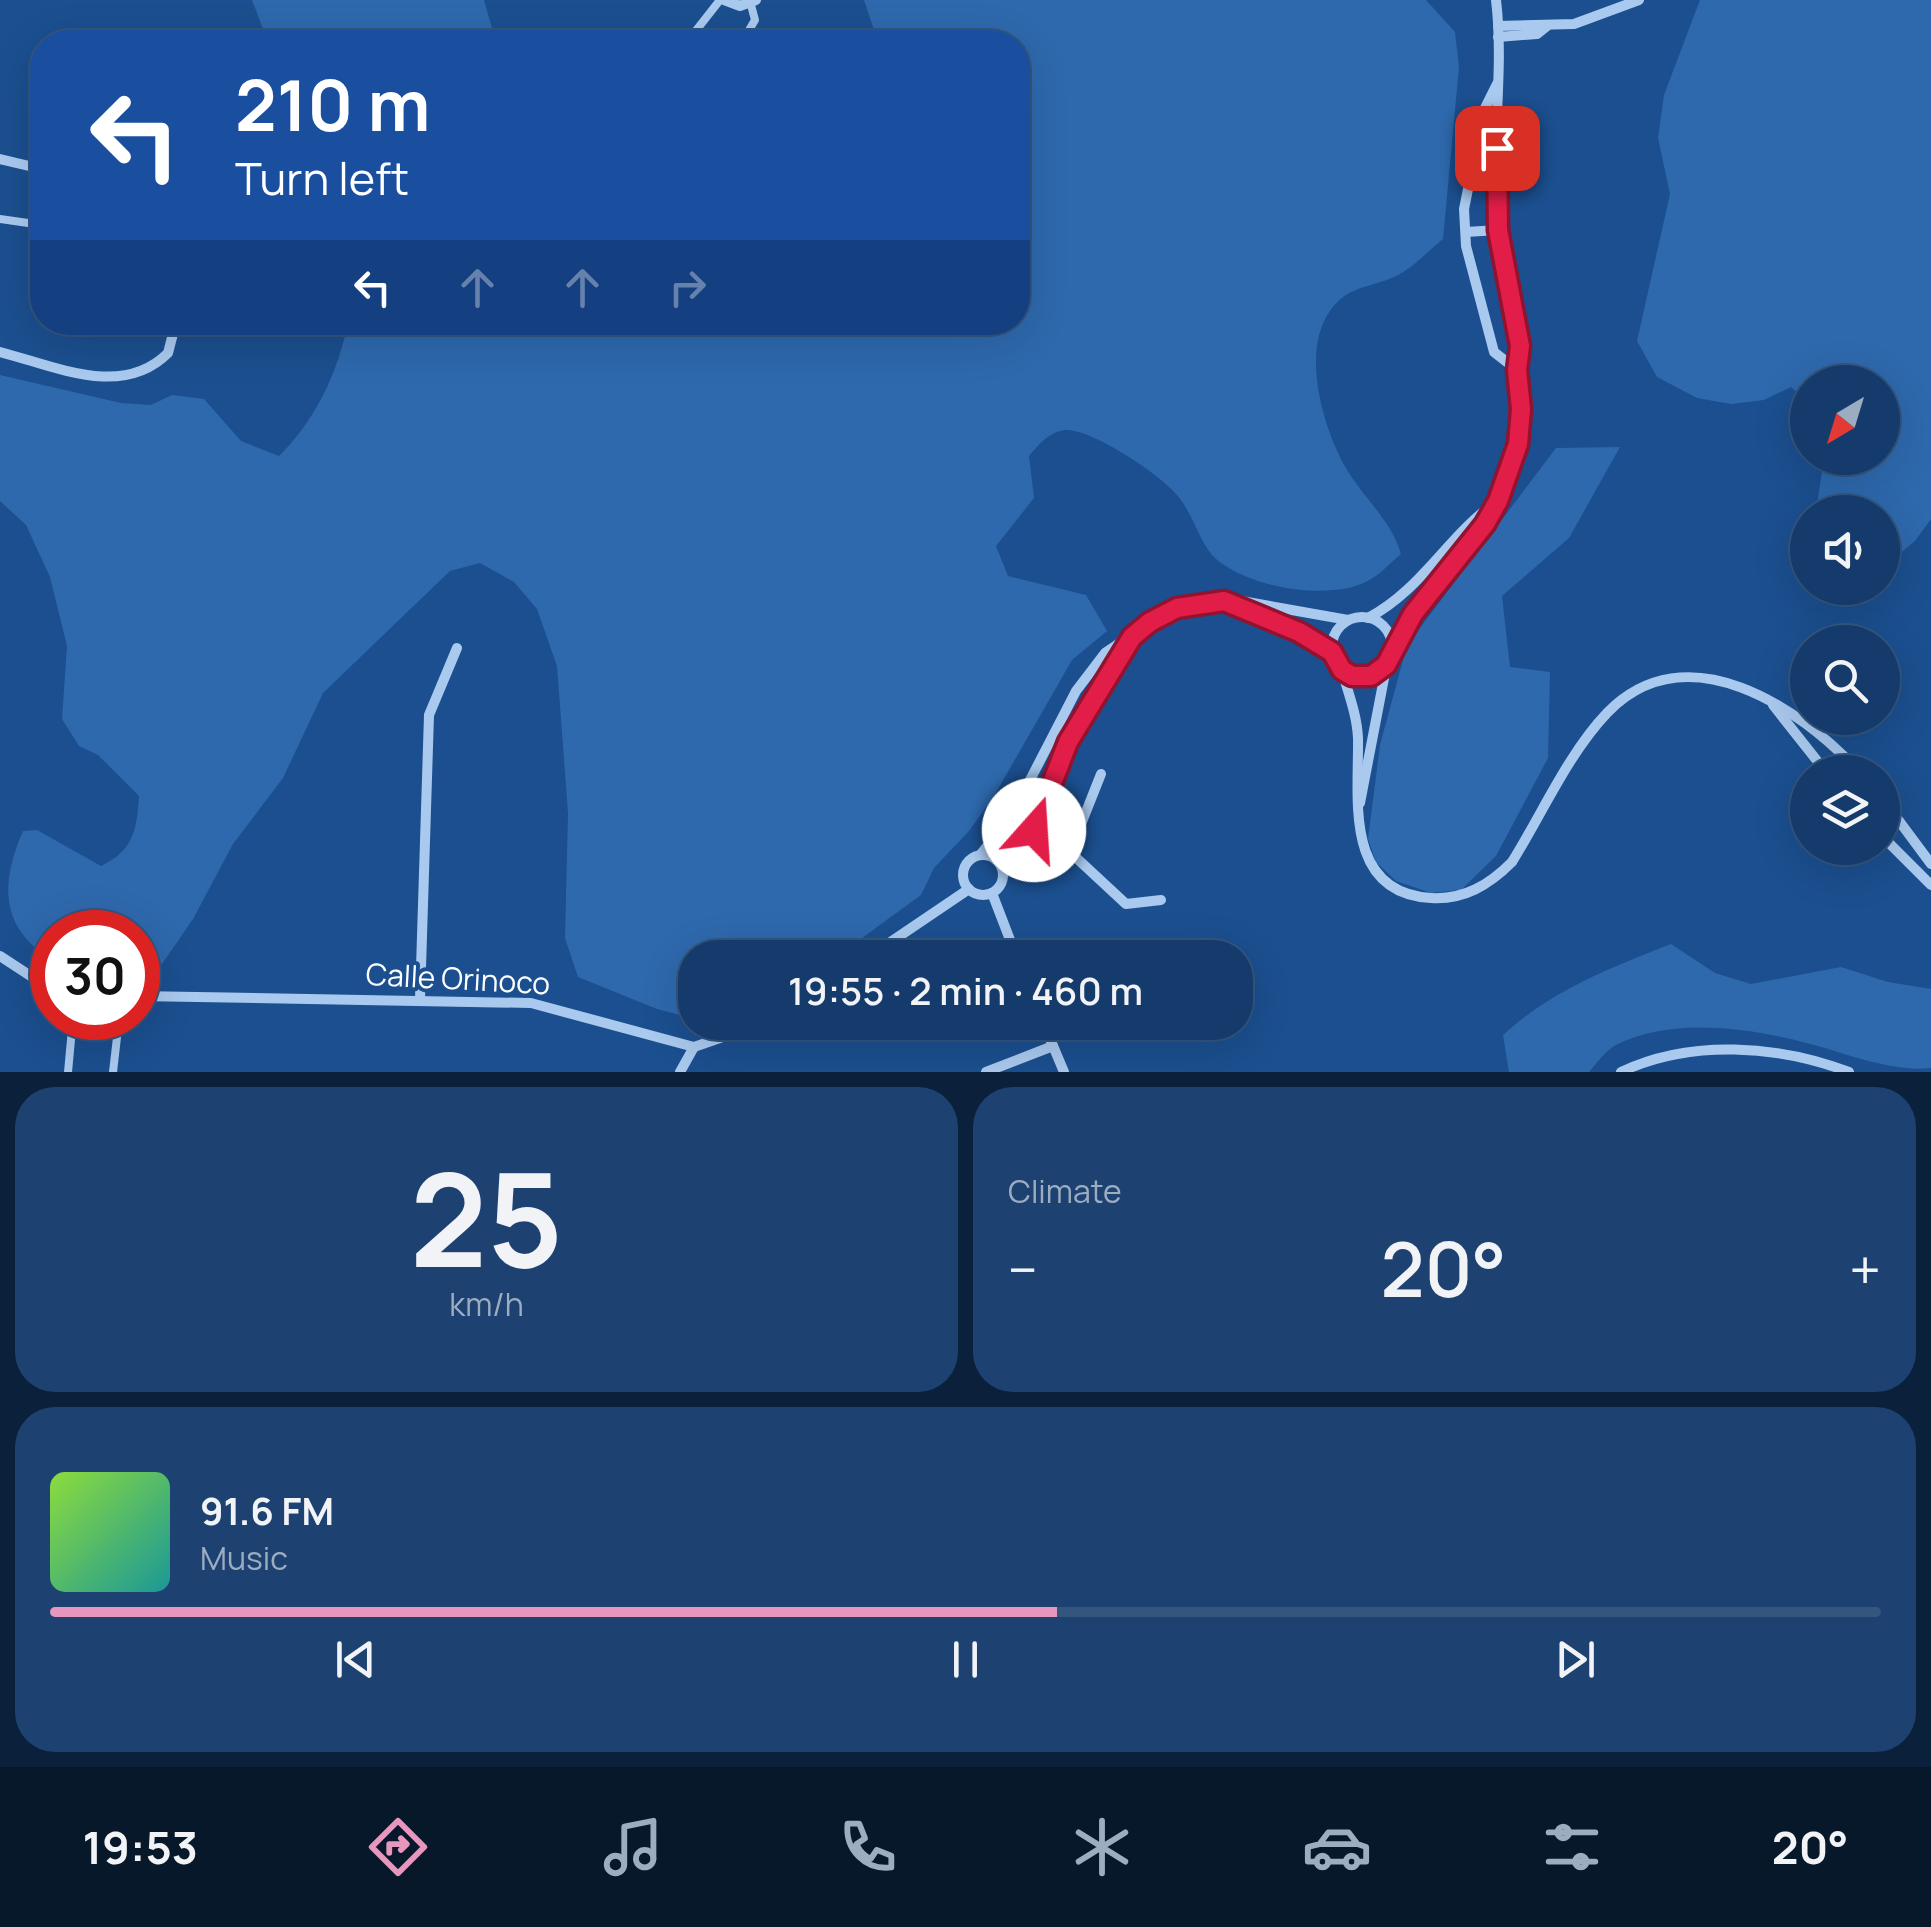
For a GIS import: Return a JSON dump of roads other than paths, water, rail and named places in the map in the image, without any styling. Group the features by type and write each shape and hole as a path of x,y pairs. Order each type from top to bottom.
{"street":[{"path":"722,0 754,2"},
{"path":"1358,808 1392,647 1498,501 1518,444 1520,346 1498,230 1496,0"},
{"path":"1498,32 1537,34 1547,26 1574,24 1639,0"},
{"path":"1498,83 1484,110 1464,208 1470,268 1494,352 1517,370"},
{"path":"0,159 30,165"},
{"path":"1466,232 1498,230"},
{"path":"0,352 102,378 134,376 168,353 173,335"},
{"path":"969,889 963,871 969,860 980,854 1012,815 1076,691 1106,653 1177,608 1224,601 1252,600 1348,620 1368,618 1413,588 1475,518 1498,501"},
{"path":"1224,601 1299,632 1332,652 1342,670 1358,734 1358,808 1363,845 1383,879 1424,898 1462,896 1498,876 1512,862 1594,728 1628,696 1655,681 1684,676 1735,685 1796,714 1841,755"},
{"path":"1368,618 1386,629 1392,647"},
{"path":"1332,652 1334,634 1348,620"},
{"path":"992,893 1034,830 1068,742 1132,637"},
{"path":"420,998 429,715 457,648"},
{"path":"1342,670 1362,678 1386,665"},
{"path":"1076,691 1089,692 1094,704"},
{"path":"1772,704 1811,755"},
{"path":"1070,852 1100,774"},
{"path":"1012,815 1070,852 1126,904 1160,900"},
{"path":"1900,822 1931,864"},
{"path":"980,854 996,860 1003,875"},
{"path":"1900,854 1931,886"},
{"path":"894,940 969,889 992,893"},
{"path":"992,893 1010,940"},
{"path":"0,956 30,976"},
{"name":"Calle Orinoco","path":"160,996 420,998 556,1006 694,1047"},
{"path":"680,1072 694,1047 714,1040"},
{"path":"1051,1040 1064,1072"},
{"path":"986,1072 1053,1046"},
{"path":"1621,1072 1660,1058 1738,1049 1810,1059 1849,1072"}],"lane":[{"path":"697,30 722,0"},
{"path":"749,30 755,20 754,2"},
{"path":"0,219 30,223"},
{"path":"68,1072 72,1040"},
{"path":"112,1072 117,1040"}]}
